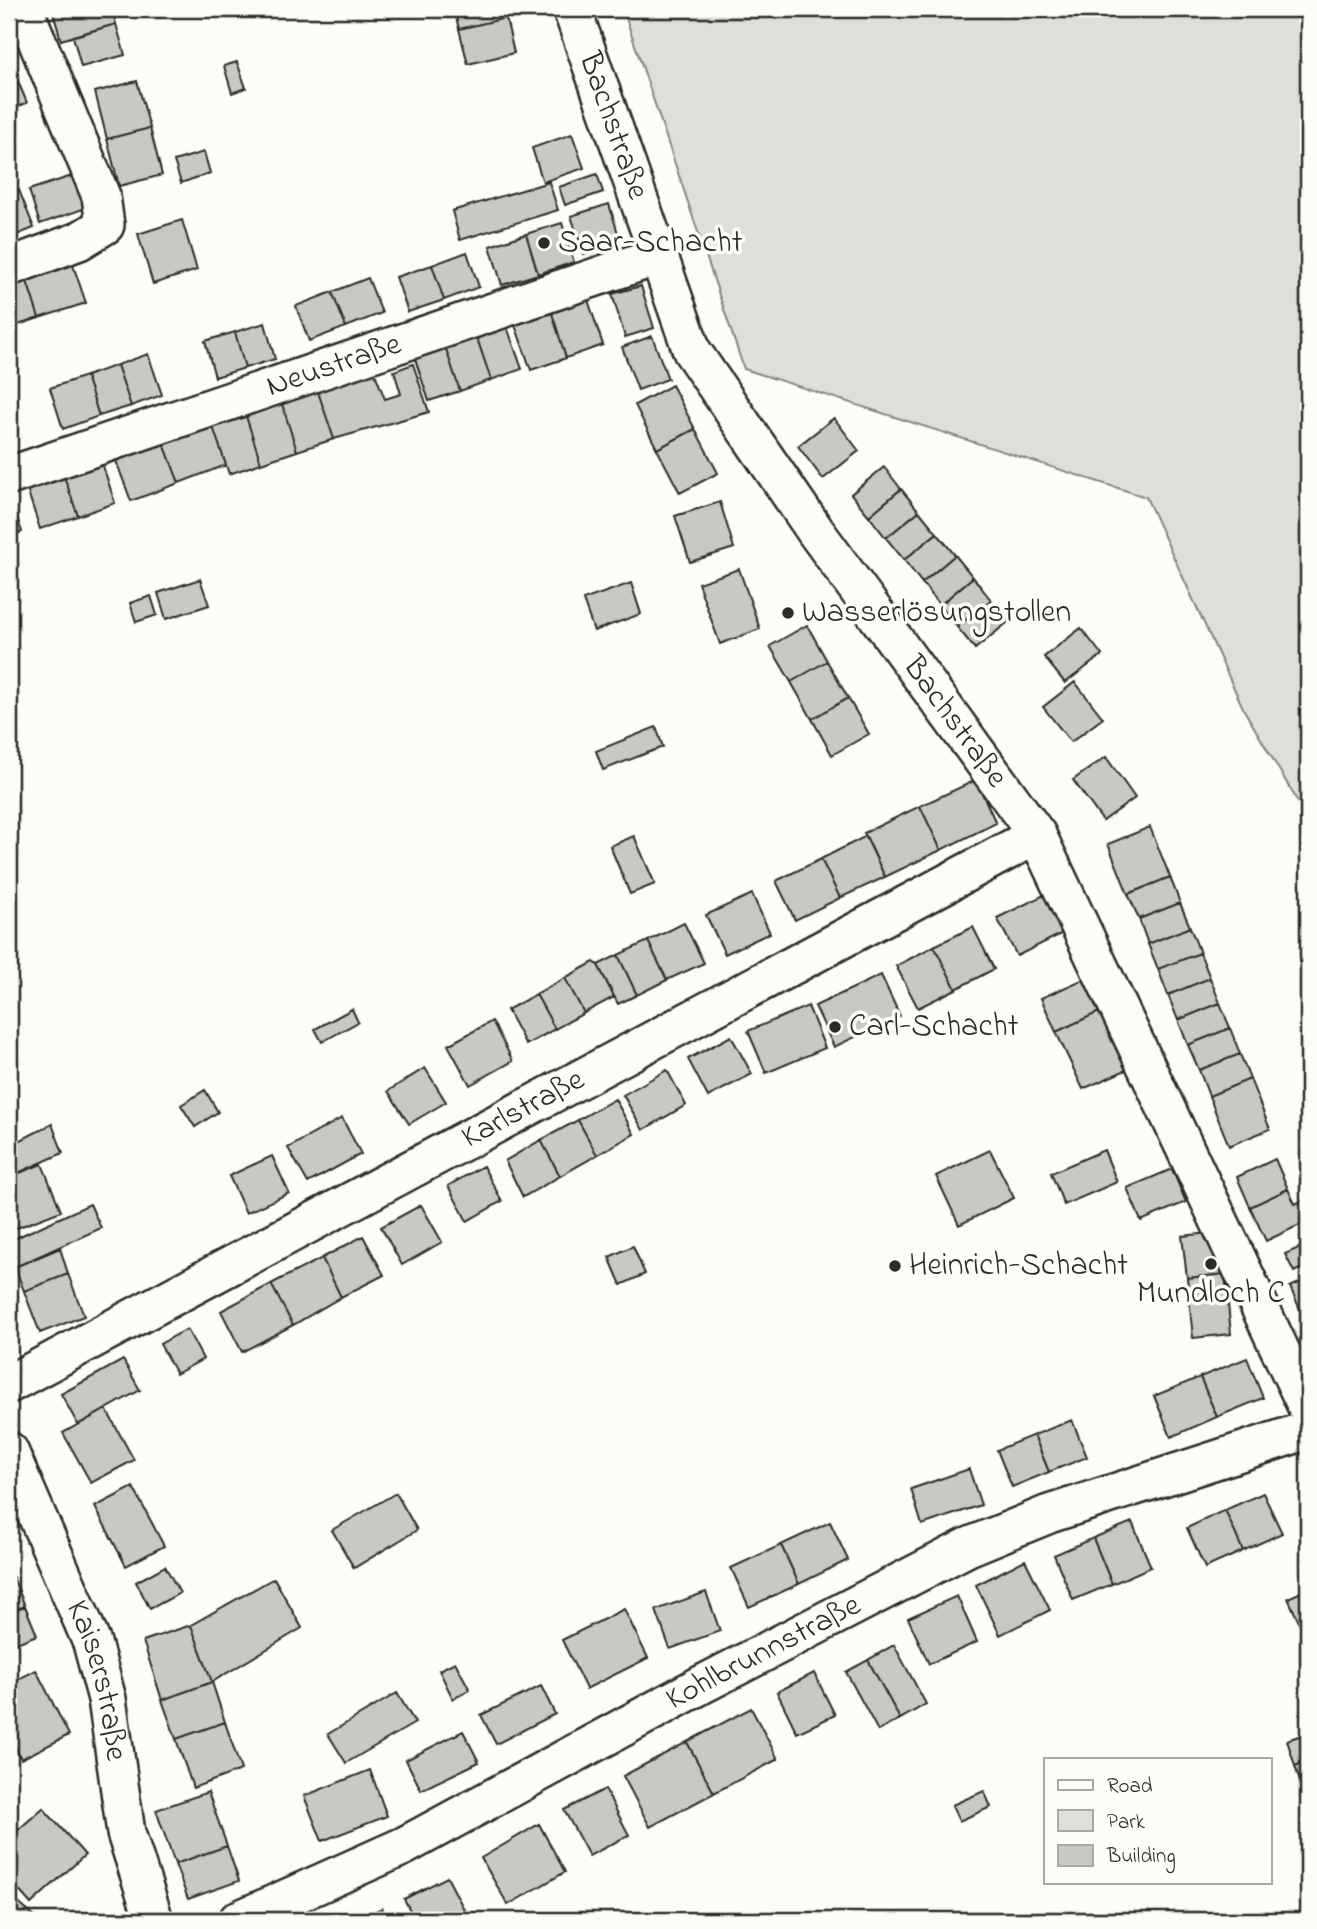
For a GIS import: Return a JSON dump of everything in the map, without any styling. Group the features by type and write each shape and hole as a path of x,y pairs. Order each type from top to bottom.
{"street":[{"path":"9,267 79,241 105,225 100,196 24,9"},
{"name":"Bachstraße","path":"572,9 692,351 816,532 1037,835 1308,1409"},
{"name":"Neustraße","path":"9,476 658,256"},
{"name":"Karlstraße","path":"9,1384 1037,835"},
{"name":"Kohlbrunnstraße","path":"237,1920 404,1846 701,1685 968,1547 1049,1514 1308,1430"},
{"name":"Kaiserstraße","path":"9,1451 92,1643 107,1699 126,1833 154,1920"}],"green space":[{"path":"623,9 1308,9 1308,819 1244,710 1146,497 744,369"}],"building":[{"path":"52,9 112,9 116,24 61,40"},
{"path":"454,9 504,9 506,18 459,29"},
{"path":"506,18 514,53 468,64 459,29"},
{"path":"116,24 125,55 81,67 73,36"},
{"path":"237,62 246,88 232,93 224,66"},
{"path":"12,67 27,103 9,110 9,68"},
{"path":"137,81 150,128 107,139 95,92"},
{"path":"150,128 162,175 119,186 107,139"},
{"path":"572,134 584,168 543,182 532,148"},
{"path":"204,152 210,173 181,183 174,161"},
{"path":"597,174 603,192 565,205 559,187"},
{"path":"75,175 86,208 40,224 29,190"},
{"path":"549,182 558,210 460,240 452,211"},
{"path":"19,190 34,228 9,238 9,194"},
{"path":"609,204 621,243 584,254 571,216"},
{"path":"182,220 197,270 153,284 138,234"},
{"path":"562,223 574,262 538,274 526,234"},
{"path":"526,234 538,274 502,285 490,246"},
{"path":"467,252 479,287 444,300 432,265"},
{"path":"73,265 86,303 39,318 27,281"},
{"path":"432,265 444,300 408,312 396,277"},
{"path":"368,278 382,313 346,327 332,292"},
{"path":"27,281 39,318 9,328 9,287"},
{"path":"641,286 654,328 625,337 612,294"},
{"path":"332,292 346,327 309,341 296,306"},
{"path":"588,300 603,345 566,358 552,313"},
{"path":"552,313 566,358 531,370 515,325"},
{"path":"265,323 275,359 245,368 235,332"},
{"path":"506,324 522,369 491,380 476,335"},
{"path":"235,332 245,368 215,377 205,341"},
{"path":"476,335 491,380 460,391 445,346"},
{"path":"652,336 668,379 638,390 622,347"},
{"path":"445,346 460,391 429,401 414,356"},
{"path":"148,354 162,395 131,406 117,365"},
{"path":"413,364 429,412 334,439 317,389 374,371 385,399 401,394 394,371"},
{"path":"117,365 131,406 99,416 86,376"},
{"path":"86,376 99,416 63,429 50,388"},
{"path":"672,385 695,429 657,449 635,405"},
{"path":"317,389 334,439 297,451 281,401"},
{"path":"281,401 297,451 261,463 245,413"},
{"path":"245,413 261,463 229,474 212,424"},
{"path":"834,418 859,451 823,479 798,446"},
{"path":"212,424 226,465 179,483 163,441"},
{"path":"695,429 718,473 680,493 657,449"},
{"path":"163,441 179,483 131,501 115,458"},
{"path":"102,463 115,503 78,516 64,476"},
{"path":"884,467 901,489 869,516 851,494"},
{"path":"64,476 78,516 40,529 27,489"},
{"path":"901,489 919,511 886,538 869,516"},
{"path":"9,496 22,532 9,537"},
{"path":"720,502 734,548 690,562 675,516"},
{"path":"919,511 937,533 904,560 886,538"},
{"path":"937,533 955,555 922,583 904,560"},
{"path":"955,555 973,577 940,605 922,583"},
{"path":"739,569 760,629 720,644 698,583"},
{"path":"973,577 991,600 957,627 940,605"},
{"path":"200,579 209,605 166,619 158,593"},
{"path":"631,583 641,614 594,631 583,600"},
{"path":"151,596 157,615 136,622 130,603"},
{"path":"991,600 1008,622 975,649 957,627"},
{"path":"807,625 827,661 791,682 770,646"},
{"path":"1081,628 1102,655 1065,683 1044,657"},
{"path":"827,661 848,698 812,719 791,682"},
{"path":"1075,682 1103,718 1071,742 1043,707"},
{"path":"848,698 869,734 832,755 812,719"},
{"path":"656,727 663,747 603,770 596,751"},
{"path":"1106,757 1135,798 1103,821 1073,780"},
{"path":"976,780 996,823 941,850 920,806"},
{"path":"920,806 941,850 885,877 864,833"},
{"path":"1150,827 1170,877 1128,894 1108,844"},
{"path":"634,836 655,884 630,894 610,846"},
{"path":"866,836 885,877 840,898 821,859"},
{"path":"821,859 840,898 795,920 776,881"},
{"path":"1170,877 1180,903 1139,919 1128,894"},
{"path":"752,894 770,933 725,954 706,915"},
{"path":"1044,895 1063,933 1017,956 997,918"},
{"path":"1180,903 1190,927 1148,944 1139,919"},
{"path":"684,923 704,963 667,980 648,941"},
{"path":"973,927 994,969 956,989 934,946"},
{"path":"1190,927 1200,953 1158,969 1148,944"},
{"path":"648,941 667,980 637,995 618,955"},
{"path":"934,946 956,989 918,1008 896,966"},
{"path":"1200,953 1210,978 1168,995 1158,969"},
{"path":"618,955 637,995 618,1004 598,965"},
{"path":"594,962 614,997 584,1013 565,978"},
{"path":"881,975 900,1016 834,1047 815,1006"},
{"path":"565,978 584,1013 555,1029 536,994"},
{"path":"1210,978 1220,1003 1178,1020 1168,995"},
{"path":"1084,979 1099,1012 1056,1032 1041,998"},
{"path":"536,994 555,1029 526,1045 507,1010"},
{"path":"1220,1003 1230,1028 1188,1045 1178,1020"},
{"path":"808,1006 825,1048 766,1073 748,1031"},
{"path":"352,1009 358,1022 322,1042 315,1029"},
{"path":"1099,1012 1126,1070 1083,1089 1056,1032"},
{"path":"492,1021 513,1061 470,1085 448,1045"},
{"path":"1230,1028 1240,1054 1199,1070 1188,1045"},
{"path":"731,1036 752,1074 708,1097 688,1059"},
{"path":"1240,1054 1250,1079 1209,1096 1199,1070"},
{"path":"425,1068 446,1102 409,1124 388,1091"},
{"path":"667,1070 686,1105 643,1130 623,1095"},
{"path":"1250,1079 1270,1129 1229,1146 1209,1096"},
{"path":"205,1090 218,1112 195,1127 181,1105"},
{"path":"615,1099 634,1134 597,1155 578,1120"},
{"path":"342,1118 361,1154 308,1183 288,1148"},
{"path":"578,1120 597,1155 560,1176 541,1140"},
{"path":"52,1124 63,1153 9,1177 9,1146"},
{"path":"541,1140 560,1176 523,1197 505,1161"},
{"path":"990,1150 1014,1198 959,1225 936,1176"},
{"path":"1104,1150 1117,1182 1064,1205 1051,1173"},
{"path":"272,1156 289,1193 246,1213 229,1176"},
{"path":"1275,1159 1288,1189 1250,1207 1237,1177"},
{"path":"42,1164 61,1211 9,1231 9,1177"},
{"path":"483,1166 502,1201 467,1221 448,1186"},
{"path":"1172,1169 1186,1202 1141,1221 1127,1188"},
{"path":"1288,1189 1295,1204 1308,1198 1308,1221 1266,1241 1250,1207"},
{"path":"90,1204 101,1228 15,1267 9,1252 9,1241"},
{"path":"421,1205 442,1242 402,1265 381,1227"},
{"path":"1220,1232 1225,1274 1187,1278 1182,1236"},
{"path":"363,1236 384,1275 341,1297 322,1258"},
{"path":"1308,1244 1308,1265 1294,1272 1285,1254"},
{"path":"633,1246 645,1274 621,1285 609,1257"},
{"path":"60,1248 68,1274 24,1291 15,1267"},
{"path":"322,1258 341,1297 293,1325 271,1284"},
{"path":"68,1274 84,1316 40,1333 24,1291"},
{"path":"1225,1274 1231,1334 1193,1338 1187,1278"},
{"path":"1308,1279 1308,1325 1307,1325 1290,1287"},
{"path":"271,1284 293,1325 242,1352 221,1311"},
{"path":"187,1329 203,1359 176,1374 160,1344"},
{"path":"1247,1358 1263,1398 1217,1417 1200,1377"},
{"path":"123,1360 140,1390 78,1425 61,1394"},
{"path":"1200,1377 1217,1417 1171,1437 1154,1396"},
{"path":"106,1409 134,1460 91,1483 63,1433"},
{"path":"1072,1420 1087,1457 1049,1472 1034,1435"},
{"path":"1034,1435 1049,1472 1012,1487 997,1450"},
{"path":"969,1469 981,1505 922,1525 911,1489"},
{"path":"133,1487 164,1546 126,1566 95,1507"},
{"path":"396,1493 417,1530 354,1568 332,1530"},
{"path":"1263,1493 1282,1533 1243,1551 1225,1510"},
{"path":"1225,1510 1243,1551 1205,1568 1187,1528"},
{"path":"830,1522 848,1560 799,1584 781,1545"},
{"path":"1132,1522 1151,1567 1112,1584 1093,1538"},
{"path":"1093,1538 1112,1584 1073,1600 1054,1555"},
{"path":"781,1545 799,1584 749,1607 731,1568"},
{"path":"1025,1560 1050,1610 1000,1635 976,1585"},
{"path":"165,1566 180,1593 150,1609 136,1582"},
{"path":"13,1577 25,1606 9,1612 9,1578"},
{"path":"274,1578 302,1628 212,1682 191,1625"},
{"path":"1308,1589 1308,1640 1307,1640 1288,1598"},
{"path":"706,1592 720,1631 670,1649 656,1610"},
{"path":"957,1596 977,1642 929,1664 908,1618"},
{"path":"25,1606 37,1635 9,1646 9,1612"},
{"path":"624,1609 648,1658 586,1689 562,1640"},
{"path":"191,1625 212,1682 162,1700 143,1641"},
{"path":"894,1645 926,1704 900,1719 868,1660"},
{"path":"868,1660 900,1719 878,1731 846,1672"},
{"path":"455,1662 470,1690 453,1699 439,1670"},
{"path":"36,1670 69,1735 21,1759 9,1734 9,1684"},
{"path":"814,1673 835,1715 797,1733 777,1692"},
{"path":"212,1682 225,1722 176,1739 162,1700"},
{"path":"541,1686 555,1714 496,1744 481,1715"},
{"path":"397,1693 415,1723 346,1763 328,1734"},
{"path":"751,1708 778,1759 714,1793 687,1742"},
{"path":"225,1722 241,1770 193,1788 176,1739"},
{"path":"463,1731 479,1762 421,1790 406,1760"},
{"path":"1308,1733 1308,1761 1295,1766 1287,1740"},
{"path":"687,1742 714,1793 650,1827 623,1776"},
{"path":"1308,1761 1308,1790 1303,1791 1295,1766"},
{"path":"370,1770 387,1816 322,1841 304,1796"},
{"path":"605,1789 629,1835 589,1856 564,1810"},
{"path":"984,1791 991,1807 959,1821 952,1805"},
{"path":"208,1792 227,1846 175,1864 156,1810"},
{"path":"43,1808 85,1855 31,1904 9,1879 9,1838"},
{"path":"539,1824 565,1872 508,1905 481,1858"},
{"path":"227,1846 239,1881 188,1899 175,1864"},
{"path":"447,1877 467,1915 457,1920 415,1920 404,1899"},
{"path":"9,1895 36,1918 9,1920"},
{"path":"382,1908 387,1920 355,1920"}],"place":[{"name":"Saar-Schacht","path":"544,243"},
{"name":"Wasserlösungstollen","path":"788,613"},
{"name":"Carl-Schacht","path":"835,1027"},
{"name":"Mundloch C","path":"1211,1264"},
{"name":"Heinrich-Schacht","path":"895,1266"}]}
